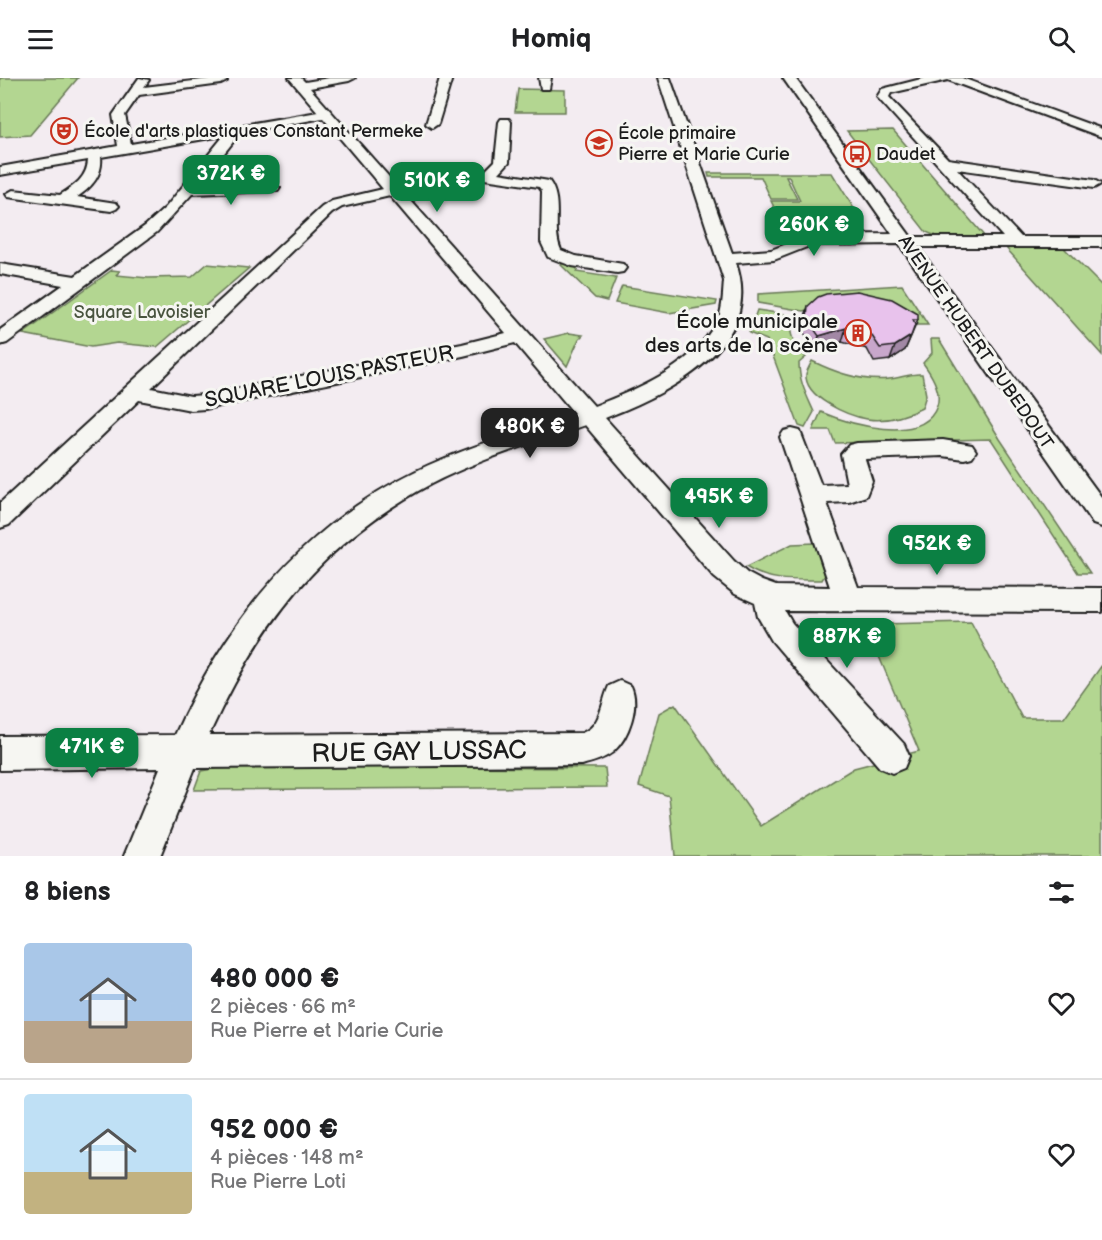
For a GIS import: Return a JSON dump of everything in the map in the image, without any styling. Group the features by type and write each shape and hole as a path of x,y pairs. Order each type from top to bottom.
{"street":[{"path":"125,148 118,124 119,115 144,78"},
{"path":"298,82 349,78"},
{"path":"432,124 446,78"},
{"path":"142,856 216,681 254,620 285,582 333,537 383,500 428,476 590,415 662,384 701,355 715,340 729,315 733,301 734,281 664,78"},
{"name":"AVENUE HUBERT DUBEDOUT","path":"789,78 1102,517"},
{"path":"943,78 900,86 883,95 1017,242"},
{"path":"952,78 1102,133"},
{"path":"135,92 221,81"},
{"path":"298,82 733,578 751,590 768,596 794,599 1102,600"},
{"path":"0,171 326,114"},
{"path":"490,174 502,162 505,122"},
{"path":"0,339 151,229 189,189 228,139 229,131"},
{"path":"63,200 82,187 93,173 96,165 94,154"},
{"path":"944,164 1094,184"},
{"path":"0,518 329,209 347,201 470,173 532,181 546,186 550,193 549,242 557,256 572,261 617,268"},
{"path":"189,189 273,188"},
{"path":"13,194 111,206"},
{"path":"727,259 774,255 810,240 1102,242"},
{"path":"0,269 79,282"},
{"name":"SQUARE LOUIS PASTEUR","path":"135,392 191,403 205,402 474,348 521,335"},
{"path":"792,437 848,599"},
{"path":"812,494 849,493 857,490 860,481 852,458 857,451 943,448 964,451"},
{"path":"768,596 772,617 782,632 892,756"},
{"name":"RUE GAY LUSSAC","path":"0,753 582,749 591,747 606,738 617,715 620,696"}],"green space":[{"path":"0,78 78,78 30,135 0,137"},
{"path":"518,89 565,90 565,112 515,112"},
{"path":"893,130 985,237 936,236 926,232 847,131"},
{"path":"708,173 832,173 858,215 778,215 771,201 800,201 789,177 786,177 797,199 771,199 761,177 709,177"},
{"path":"1063,247 1102,286 1102,355 1006,248"},
{"path":"563,263 579,266 576,272 616,278 607,301 595,298 561,265"},
{"name":"Square Lavoisier","path":"207,264 249,268 157,347 117,343 91,347 23,334 112,270 120,271 116,275 148,278 192,277"},
{"path":"902,285 928,325 917,325 907,318 814,306 804,311 758,303 758,294"},
{"path":"622,286 717,301 716,305 669,313 615,303"},
{"path":"757,310 784,314 789,318 793,339 798,349 806,357 799,363 799,370 814,412 805,428 799,426 767,340 749,333"},
{"path":"569,333 583,335 567,366 544,339"},
{"path":"931,339 939,339 1000,439 1090,573 1078,573 991,439 835,443 830,430 813,430 821,412 866,426 902,429 917,426 929,418 938,400 935,383 923,363 932,353"},
{"path":"812,361 859,378 879,380 922,374 926,395 922,408 903,416 881,420 867,419 839,410 820,398 807,383 806,374"},
{"path":"815,543 825,575 822,580 773,578 746,567 792,544"},
{"path":"971,622 1022,718 1064,718 1102,665 1102,856 675,856 669,796 639,786 659,713 675,704 761,826 854,768 919,751 875,647 879,624"},
{"path":"230,766 605,768 607,787 194,790 201,771"}],"building":[{"name":"École municipale des arts de la scène","path":"857,291 892,299 918,314 918,320 913,320 915,325 911,336 895,346 880,348 872,336 846,328 819,336 807,319 808,306 818,297 826,294"}],"place":[{"name":"École d'arts plastiques Constant Permeke","path":"64,131"},
{"name":"École primaire Pierre et Marie Curie","path":"599,143"},
{"name":"Daudet","path":"857,154"},
{"name":"École municipale des arts de la scène","path":"858,333"}]}
